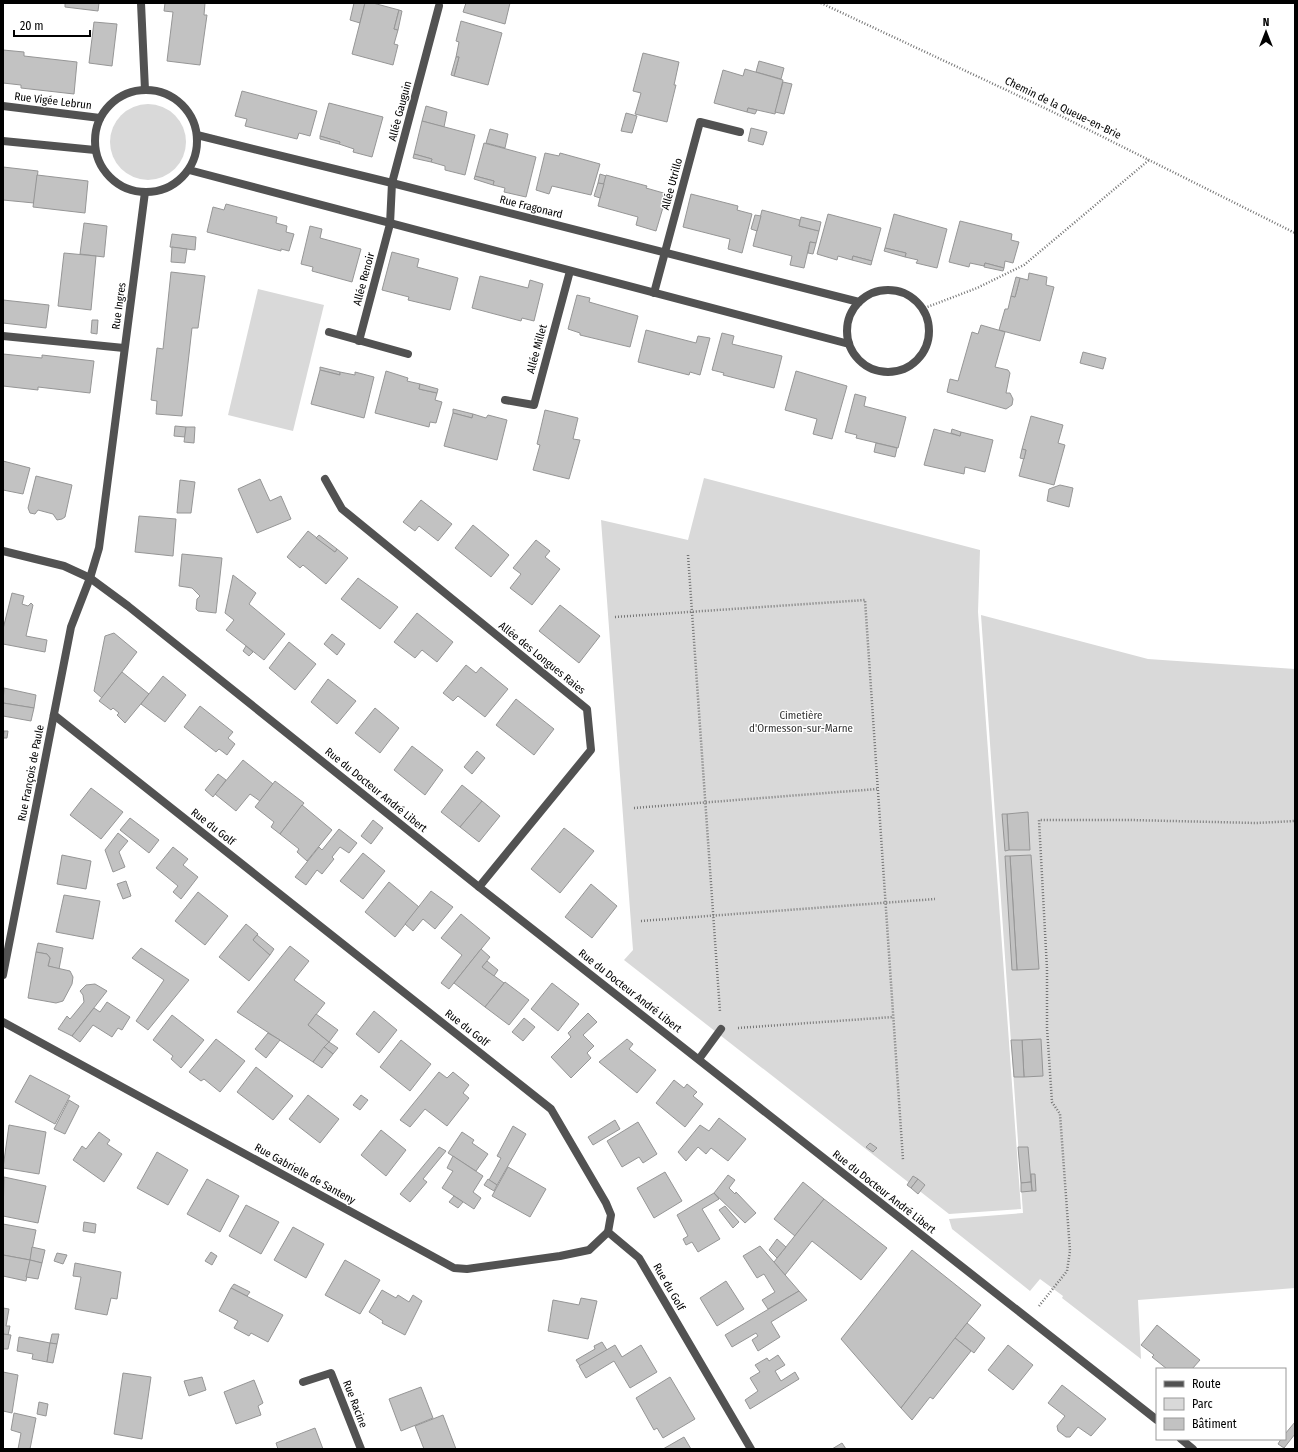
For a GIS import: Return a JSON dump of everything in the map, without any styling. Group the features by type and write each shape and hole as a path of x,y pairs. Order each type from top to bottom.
{"street":[{"path":"141,3 145,90"},
{"name":"Allée Gauguin","path":"390,224 392,183 439,6"},
{"path":"145,90 160,91 174,98 185,108 193,121 197,135 196,153 189,170 177,182 162,190 145,192 128,190 112,181 101,167 95,150 95,134 100,118 108,107 118,98 131,92 145,90"},
{"name":"Rue Vigée Lebrun","path":"3,106 100,118"},
{"name":"Allée Utrillo","path":"654,293 700,122 740,132"},
{"name":"Rue Fragonard","path":"197,135 859,302"},
{"path":"3,141 95,150"},
{"path":"189,170 849,344"},
{"name":"Rue Ingres","path":"116,423 124,348 145,192"},
{"name":"Allée Renoir","path":"358,341 390,224"},
{"name":"Allée Millet","path":"505,400 534,405 570,271"},
{"path":"890,290 903,292 916,301 922,309 927,316 930,330 926,349 916,362 904,370 891,373 873,370 859,361 849,344 847,333 850,314 859,302 873,293 890,290"},
{"path":"328,332 408,354"},
{"path":"3,336 124,348"},
{"name":"Rue François de Paule","path":"3,976 71,627 90,578 98,548 116,423"},
{"name":"Allée des Longues Raies","path":"325,479 342,509 587,709 590,750 479,887"},
{"name":"Rue du Docteur André Libert","path":"3,551 64,566 90,578 128,606 479,887 1156,1419"},
{"name":"Rue du Golf","path":"54,716 551,1109 606,1203 611,1215 608,1232 639,1258 751,1449"},
{"name":"Rue Gabrielle de Santeny","path":"3,1022 454,1268 466,1269 560,1256 589,1250 608,1232"},
{"path":"698,1059 721,1029"},
{"name":"Rue Racine","path":"303,1382 331,1373 361,1449"},
{"path":"1182,1440 1193,1449"}],"path":[{"name":"Chemin de la Queue-en-Brie","path":"821,3 1051,110 1295,233"},
{"path":"922,309 977,288 1024,266 1149,160"},
{"path":"688,555 721,1029 893,1017"},
{"path":"615,617 865,600 903,1160"},
{"path":"634,808 878,789"},
{"path":"1028,1319 1067,1271 1070,1251 1060,1114 1052,1102 1047,1028 1047,968 1039,820 1130,820 1256,823 1295,821"},
{"path":"641,920 935,899"}],"green space":[{"path":"148,104 162,107 175,115 183,128 186,142 183,156 175,169 162,177 148,180 134,177 121,169 113,156 110,142 113,128 121,115 134,107"},
{"path":"258,289 324,305 293,431 228,415"},
{"name":"Cimetière d'Ormesson-sur-Marne","path":"704,478 980,550 978,612 1021,1209 949,1214 624,960 633,950 601,520 688,540"},
{"path":"981,615 1148,659 1295,669 1295,1288 1138,1300 1141,1359 1062,1298 1063,1296 1040,1279 1030,1291 952,1229 949,1219 1023,1213"}],"building":[{"path":"65,3 99,3 98,11 65,7"},
{"path":"165,3 205,3 204,15 207,15 200,65 167,61 173,12 164,11"},
{"path":"354,3 365,3 360,23 350,20"},
{"path":"365,3 373,3 399,10 394,29 398,30 394,44 398,45 393,65 352,54"},
{"path":"466,3 510,3 505,24 463,12"},
{"path":"399,10 402,11 398,30 394,29"},
{"path":"461,21 502,33 488,85 454,76 459,57 456,57 459,42 456,41"},
{"path":"94,22 117,24 112,66 89,63"},
{"path":"3,50 24,52 24,56 77,62 74,94 21,88 21,85 3,83"},
{"path":"643,53 679,62 674,85 676,85 667,122 635,114 641,93 633,91"},
{"path":"456,57 459,57 454,76 451,75"},
{"path":"759,61 784,68 781,79 756,72"},
{"path":"745,69 783,80 775,114 748,108 747,112 714,103 723,70 743,76"},
{"path":"783,82 792,84 784,114 775,112"},
{"path":"242,91 317,111 310,136 299,133 297,139 245,126 247,119 235,116"},
{"path":"329,103 383,117 372,157 353,152 354,149 339,144 340,142 320,136"},
{"path":"426,106 447,112 444,127 422,121"},
{"path":"748,108 757,110 755,114 747,112"},
{"path":"626,113 637,116 632,133 621,131"},
{"path":"422,121 475,135 465,175 445,170 445,166 431,162 432,159 414,154"},
{"path":"751,128 767,132 763,145 748,141"},
{"path":"490,129 508,134 505,148 486,143"},
{"path":"320,136 340,142 339,144 320,139"},
{"path":"484,143 536,157 526,197 504,192 505,188 493,185 494,181 475,176"},
{"path":"545,153 559,156 560,153 600,164 591,195 552,186 549,194 536,190"},
{"path":"414,154 432,159 431,162 413,158"},
{"path":"3,167 38,171 34,203 3,200"},
{"path":"600,174 606,176 604,184 598,183"},
{"path":"37,175 88,181 85,213 33,207"},
{"path":"606,175 647,186 646,188 667,194 656,231 636,225 638,217 598,206"},
{"path":"475,176 494,181 493,185 474,179"},
{"path":"598,183 604,184 600,198 594,196"},
{"path":"691,194 738,206 737,210 752,214 742,253 728,249 730,239 683,227"},
{"path":"226,204 277,217 276,223 287,226 286,232 294,234 289,251 281,249 281,251 207,232 213,207 224,210"},
{"path":"762,210 800,220 799,226 819,231 816,243 810,242 804,268 790,265 792,256 753,246"},
{"path":"828,214 881,228 872,261 853,256 852,260 838,256 837,260 817,254"},
{"path":"894,214 947,229 937,268 916,263 918,260 905,257 906,253 885,248"},
{"path":"755,215 761,216 757,231 751,229"},
{"path":"801,217 821,222 819,231 799,226"},
{"path":"960,221 1012,234 1011,240 1019,242 1013,263 1005,261 1004,268 985,263 984,266 970,263 969,267 949,262"},
{"path":"84,223 107,226 104,257 80,254"},
{"path":"310,226 322,229 320,238 361,249 352,282 312,271 313,267 301,264"},
{"path":"172,234 196,237 195,250 170,247"},
{"path":"810,242 816,243 813,254 808,253"},
{"path":"172,247 187,249 185,263 171,262"},
{"path":"885,248 906,253 905,257 884,251"},
{"path":"392,252 419,259 417,267 458,278 450,310 408,300 409,297 382,290"},
{"path":"64,253 96,256 91,310 58,306"},
{"path":"853,256 872,261 871,265 852,260"},
{"path":"985,263 1004,268 1003,271 984,267"},
{"path":"171,272 205,276 198,328 192,328 182,416 156,414 157,401 151,400 157,348 163,349"},
{"path":"1029,273 1047,277 1046,285 1054,287 1040,341 999,330 1005,309 1008,309 1011,296 1015,297 1020,278 1028,280"},
{"path":"480,276 528,288 530,280 543,284 534,321 522,318 521,321 472,308"},
{"path":"1016,277 1020,278 1015,297 1011,296"},
{"path":"577,295 590,298 589,302 638,316 630,347 580,335 580,333 568,329"},
{"path":"3,300 49,305 46,328 3,323"},
{"path":"92,320 98,320 97,334 91,333"},
{"path":"981,325 1005,332 995,367 1008,370 1010,373 1006,393 1010,393 1013,399 1012,405 1006,409 947,392 950,379 958,381 972,332 978,334"},
{"path":"646,330 696,343 698,336 710,338 700,375 690,372 689,375 638,362"},
{"path":"722,333 734,336 732,344 782,356 774,388 723,375 724,373 712,370"},
{"path":"1083,352 1106,358 1103,369 1080,363"},
{"path":"3,354 42,358 42,355 94,361 90,393 38,387 38,390 3,386"},
{"path":"320,367 340,372 340,375 320,370"},
{"path":"320,370 340,375 340,372 355,375 355,372 374,377 364,418 311,404"},
{"path":"386,371 408,378 407,381 420,384 419,389 437,393 435,400 442,402 436,423 430,422 429,427 375,413"},
{"path":"796,371 847,386 832,439 813,434 817,419 785,410"},
{"path":"420,384 438,389 437,393 419,389"},
{"path":"855,394 866,397 864,406 906,417 898,448 856,438 857,435 845,432"},
{"path":"453,409 473,414 472,418 453,413"},
{"path":"545,410 578,418 573,439 580,440 569,479 533,470 540,445 537,444"},
{"path":"453,413 472,418 473,414 486,418 488,415 507,420 497,460 444,446"},
{"path":"1031,416 1063,425 1058,443 1065,445 1054,485 1019,476 1026,450 1022,449"},
{"path":"175,426 186,427 185,437 174,436"},
{"path":"186,427 195,427 194,443 184,442"},
{"path":"934,429 960,436 961,432 993,440 985,472 965,467 964,474 924,465"},
{"path":"952,429 961,432 960,436 951,433"},
{"path":"876,443 897,448 895,457 874,452"},
{"path":"1022,449 1026,450 1024,459 1020,458"},
{"path":"3,461 30,468 23,494 3,490"},
{"path":"36,476 72,485 65,517 62,519 57,520 53,514 38,510 35,514 30,513 28,508"},
{"path":"260,479 270,501 281,496 291,519 257,533 238,489"},
{"path":"180,480 195,482 191,513 177,513"},
{"path":"1060,485 1073,488 1069,507 1047,501 1049,489"},
{"path":"421,500 452,524 438,541 419,526 415,531 403,522"},
{"path":"139,516 176,519 173,556 135,552"},
{"path":"473,525 509,555 491,577 455,548"},
{"path":"308,531 335,552 337,549 348,558 326,584 303,565 300,568 287,557"},
{"path":"319,535 337,549 335,552 316,538"},
{"path":"536,540 550,551 545,557 560,569 532,605 510,588 521,574 513,568"},
{"path":"182,554 222,558 216,613 198,611 196,609 197,599 200,596 192,588 179,586"},
{"path":"233,575 256,593 249,604 285,634 264,660 226,630 234,620 225,613"},
{"path":"358,578 398,607 380,629 341,599"},
{"path":"12,593 24,596 22,604 28,606 31,603 33,605 26,636 47,640 45,652 3,644 3,629"},
{"path":"560,605 600,636 579,663 539,631"},
{"path":"417,613 453,642 437,662 422,650 415,658 394,642"},
{"path":"114,633 137,652 102,698 94,691 105,636"},
{"path":"332,634 345,644 337,655 324,644"},
{"path":"289,642 316,664 295,690 269,668"},
{"path":"246,646 253,652 249,656 243,651"},
{"path":"466,665 476,673 481,667 508,689 485,717 458,696 453,701 443,693"},
{"path":"122,672 149,694 125,723 117,715 119,713 113,708 111,710 99,701"},
{"path":"163,676 186,695 165,722 141,704"},
{"path":"328,679 356,701 337,724 311,702"},
{"path":"4,688 36,695 34,708 3,703"},
{"path":"516,699 554,729 534,755 496,725"},
{"path":"3,703 34,708 31,721 3,716"},
{"path":"200,706 233,732 228,738 235,744 227,755 219,749 216,752 184,727"},
{"path":"375,708 399,728 380,753 355,733"},
{"path":"4,731 8,731 7,738 3,738"},
{"path":"412,746 443,770 425,795 394,770"},
{"path":"477,751 485,758 472,774 464,767"},
{"path":"243,760 273,784 260,801 250,794 236,811 215,794"},
{"path":"218,774 226,780 213,797 205,790"},
{"path":"275,781 304,803 280,834 271,827 274,822 255,807"},
{"path":"462,785 482,801 460,827 441,812"},
{"path":"91,788 123,812 101,839 70,815"},
{"path":"482,801 500,816 479,842 460,827"},
{"path":"302,805 332,830 307,861 297,852 299,849 280,834"},
{"path":"1028,812 1030,850 1009,850 1007,814"},
{"path":"1002,814 1007,814 1009,850 1005,851"},
{"path":"130,818 159,840 149,853 120,830"},
{"path":"373,820 383,828 371,844 361,836"},
{"path":"564,828 594,851 560,893 531,869"},
{"path":"339,829 357,843 349,853 340,847 332,857 334,859 322,874 317,870 306,885 295,877 319,847 322,850"},
{"path":"118,833 128,841 119,852 125,867 113,872 105,850"},
{"path":"173,847 188,859 183,865 198,877 181,899 173,892 178,886 156,868"},
{"path":"363,853 385,871 363,899 340,881"},
{"path":"62,855 91,861 86,889 57,884"},
{"path":"1031,855 1039,969 1017,970 1010,856"},
{"path":"1005,856 1010,856 1017,970 1012,970"},
{"path":"126,881 131,896 123,899 117,884"},
{"path":"389,882 419,907 395,937 365,912"},
{"path":"591,884 617,906 592,938 565,917"},
{"path":"431,891 453,907 435,929 423,919 413,931 405,924"},
{"path":"198,892 228,916 205,945 175,921"},
{"path":"64,895 100,901 93,939 56,932"},
{"path":"461,914 490,938 449,989 441,983 462,955 441,938"},
{"path":"246,924 258,934 253,940 270,955 249,981 219,957"},
{"path":"257,935 274,949 270,955 253,940"},
{"path":"38,943 63,948 59,969 48,966 50,958 47,954 36,952"},
{"path":"290,946 309,961 294,980 325,1003 308,1025 329,1042 313,1062 237,1012"},
{"path":"141,948 189,980 148,1030 136,1021 164,980 132,958"},
{"path":"481,949 490,957 482,967 504,983 485,1007 454,983"},
{"path":"36,952 47,954 50,958 48,966 70,971 73,977 72,984 63,1001 56,1003 28,998"},
{"path":"487,961 498,970 494,976 482,967"},
{"path":"505,982 529,1000 509,1025 485,1007"},
{"path":"552,983 579,1004 558,1031 531,1009"},
{"path":"95,984 107,991 72,1036 58,1029 67,1016 70,1019 84,1002 83,995 80,991 86,985"},
{"path":"107,1002 130,1017 122,1030 118,1028 112,1037 93,1025 80,1042 72,1036 94,1008 100,1012"},
{"path":"374,1011 397,1030 379,1053 356,1034"},
{"path":"588,1013 597,1022 583,1035 594,1046 587,1053 591,1058 571,1078 551,1057 571,1037 568,1033"},
{"path":"316,1014 338,1030 329,1042 308,1025"},
{"path":"172,1015 204,1040 181,1068 171,1059 173,1056 153,1040"},
{"path":"524,1018 535,1027 523,1041 512,1032"},
{"path":"268,1033 280,1040 266,1058 255,1049"},
{"path":"216,1039 245,1061 220,1092 204,1079 201,1081 189,1072"},
{"path":"627,1039 633,1044 629,1049 656,1070 637,1093 599,1062"},
{"path":"1041,1039 1043,1076 1024,1077 1022,1040"},
{"path":"401,1040 431,1064 410,1091 380,1067"},
{"path":"1011,1040 1022,1040 1024,1077 1014,1077"},
{"path":"329,1042 338,1048 333,1054 324,1047"},
{"path":"324,1047 333,1054 322,1068 313,1062"},
{"path":"256,1067 293,1096 273,1120 237,1092"},
{"path":"439,1072 447,1078 453,1072 469,1085 463,1093 469,1098 447,1126 425,1109 410,1127 400,1120"},
{"path":"30,1075 70,1096 55,1124 15,1102"},
{"path":"674,1080 684,1088 687,1084 697,1092 693,1096 703,1104 685,1127 656,1103"},
{"path":"308,1095 339,1119 320,1143 289,1119"},
{"path":"361,1095 368,1100 360,1110 353,1105"},
{"path":"69,1100 79,1106 65,1134 54,1129"},
{"path":"719,1118 746,1139 728,1161 711,1148 706,1154 698,1147 686,1161 678,1152 700,1125 709,1131"},
{"path":"615,1120 620,1129 593,1145 588,1137"},
{"path":"638,1122 657,1154 643,1163 639,1157 622,1167 607,1141"},
{"path":"9,1125 46,1132 39,1174 3,1168"},
{"path":"513,1126 526,1134 497,1185 489,1180 501,1158 497,1156"},
{"path":"381,1130 406,1150 386,1176 361,1155"},
{"path":"99,1132 110,1140 107,1144 122,1154 104,1182 73,1160 82,1146 86,1149"},
{"path":"462,1132 474,1140 472,1143 488,1154 476,1171 448,1153"},
{"path":"870,1143 877,1148 873,1152 866,1147"},
{"path":"439,1147 446,1151 423,1179 427,1182 410,1202 400,1194"},
{"path":"1018,1147 1028,1147 1031,1182 1021,1183"},
{"path":"157,1152 188,1170 168,1205 137,1188"},
{"path":"453,1156 483,1176 473,1192 481,1198 474,1209 442,1188 453,1171 447,1168"},
{"path":"508,1167 546,1189 530,1217 492,1196"},
{"path":"665,1172 682,1201 654,1218 637,1188"},
{"path":"1031,1174 1035,1174 1036,1191 1032,1191"},
{"path":"728,1175 735,1180 729,1188 735,1194 736,1192 756,1213 745,1223 714,1193"},
{"path":"913,1176 918,1179 911,1188 907,1185"},
{"path":"4,1177 46,1186 38,1223 3,1216"},
{"path":"207,1179 239,1196 220,1232 187,1214"},
{"path":"488,1179 497,1185 494,1191 484,1185"},
{"path":"918,1179 925,1185 918,1194 911,1188"},
{"path":"803,1182 824,1199 795,1236 774,1219"},
{"path":"1031,1182 1032,1191 1021,1192 1021,1183"},
{"path":"714,1193 719,1199 702,1209 720,1239 698,1252 692,1242 686,1245 683,1239 688,1236 677,1215"},
{"path":"454,1196 463,1202 458,1208 449,1202"},
{"path":"824,1199 887,1248 861,1280 812,1241 785,1275 774,1262"},
{"path":"246,1205 279,1222 261,1254 229,1236"},
{"path":"725,1206 739,1222 733,1228 719,1210"},
{"path":"84,1222 96,1224 95,1233 83,1231"},
{"path":"3,1224 36,1230 30,1260 3,1255"},
{"path":"293,1227 324,1244 306,1278 274,1260"},
{"path":"777,1239 786,1247 777,1258 769,1250"},
{"path":"760,1246 799,1291 768,1309 762,1300 775,1292 764,1274 757,1278 743,1256"},
{"path":"32,1247 45,1250 42,1263 30,1260"},
{"path":"912,1250 981,1305 901,1408 841,1339"},
{"path":"211,1252 217,1256 212,1265 205,1261"},
{"path":"57,1253 67,1255 63,1264 54,1261"},
{"path":"3,1255 30,1260 26,1281 3,1276"},
{"path":"30,1260 42,1263 38,1279 26,1277"},
{"path":"345,1260 380,1280 360,1314 325,1295"},
{"path":"75,1263 121,1272 117,1299 111,1298 107,1315 75,1309 81,1277 73,1276"},
{"path":"726,1281 744,1309 717,1326 700,1298"},
{"path":"234,1284 250,1292 247,1296 231,1288"},
{"path":"231,1288 283,1315 268,1342 251,1333 249,1336 234,1328 238,1321 219,1311"},
{"path":"382,1290 396,1298 398,1295 409,1302 413,1295 422,1301 405,1335 382,1323 383,1321 369,1312"},
{"path":"799,1291 807,1300 771,1322 780,1337 758,1351 752,1340 758,1336 756,1333 732,1347 725,1335"},
{"path":"581,1298 597,1301 588,1339 548,1331 553,1300 579,1305"},
{"path":"3,1308 9,1309 6,1326 10,1326 8,1335 3,1334"},
{"path":"967,1323 985,1338 974,1353 955,1338"},
{"path":"1157,1325 1200,1360 1193,1368 1166,1368 1152,1357 1154,1355 1141,1345"},
{"path":"3,1334 11,1335 8,1349 3,1349"},
{"path":"52,1334 59,1334 57,1344 50,1343"},
{"path":"19,1337 50,1343 47,1362 32,1359 33,1354 17,1351"},
{"path":"955,1338 971,1351 933,1399 930,1397 912,1420 901,1408"},
{"path":"602,1342 607,1350 580,1366 576,1360 595,1349 594,1346"},
{"path":"50,1343 57,1344 53,1363 47,1362"},
{"path":"615,1345 622,1357 641,1345 657,1372 630,1388 614,1361 586,1378 579,1366"},
{"path":"1008,1345 1033,1365 1013,1390 988,1370"},
{"path":"778,1355 785,1365 775,1371 781,1381 795,1372 799,1379 750,1409 745,1400 758,1391 750,1378 760,1372 755,1365 767,1358 769,1361"},
{"path":"3,1372 18,1375 12,1413 3,1411"},
{"path":"123,1373 151,1377 142,1439 114,1434"},
{"path":"202,1377 206,1390 189,1396 184,1381"},
{"path":"670,1377 695,1419 663,1438 657,1428 654,1430 636,1398"},
{"path":"254,1380 263,1403 258,1406 261,1415 236,1424 224,1392"},
{"path":"1062,1385 1106,1419 1091,1436 1078,1427 1070,1437 1066,1437 1058,1431 1057,1426 1065,1416 1048,1403"},
{"path":"421,1387 433,1418 401,1431 389,1399"},
{"path":"39,1402 48,1404 46,1416 37,1414"},
{"path":"14,1413 36,1418 30,1449 18,1449 21,1433 11,1430"},
{"path":"443,1415 456,1449 424,1449 415,1426"},
{"path":"1295,1422 1295,1434 1284,1448 1278,1444 1280,1440 1286,1440 1286,1433"},
{"path":"315,1428 323,1449 278,1449 276,1443"},
{"path":"684,1437 691,1449 663,1449"},
{"path":"842,1443 846,1449 832,1449"}]}
